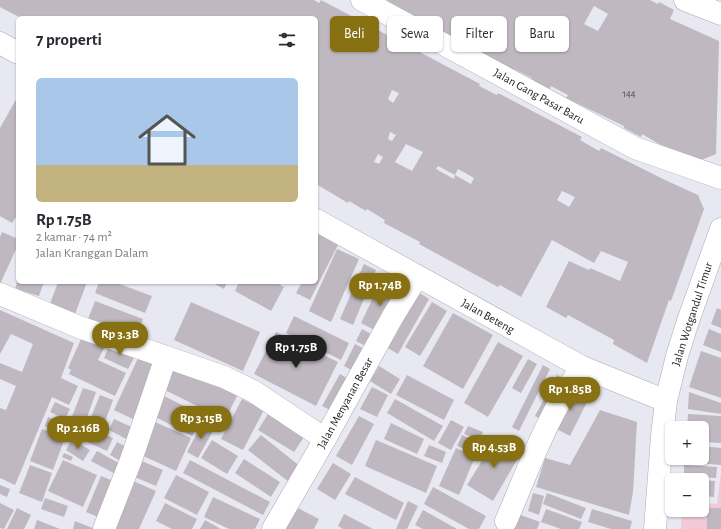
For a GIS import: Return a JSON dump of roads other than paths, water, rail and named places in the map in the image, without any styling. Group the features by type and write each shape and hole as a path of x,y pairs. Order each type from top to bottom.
{"street":[{"name":"Jalan Gang Pasar Baru","path":"362,0 635,148 721,178"},
{"path":"685,0 721,14"},
{"path":"0,43 16,52"},
{"name":"Jalan Beteng","path":"318,221 582,367 666,401"},
{"name":"Jalan Wotgandul Timur","path":"655,529 666,401 677,356 688,321 721,229"},
{"name":"Jalan Menyanan Besar","path":"272,529 325,439 393,316 417,277"},
{"path":"0,294 79,327 224,377 253,391 325,439"},
{"path":"104,529 131,460 166,357"},
{"path":"506,521 544,432 570,384 582,367"}]}
